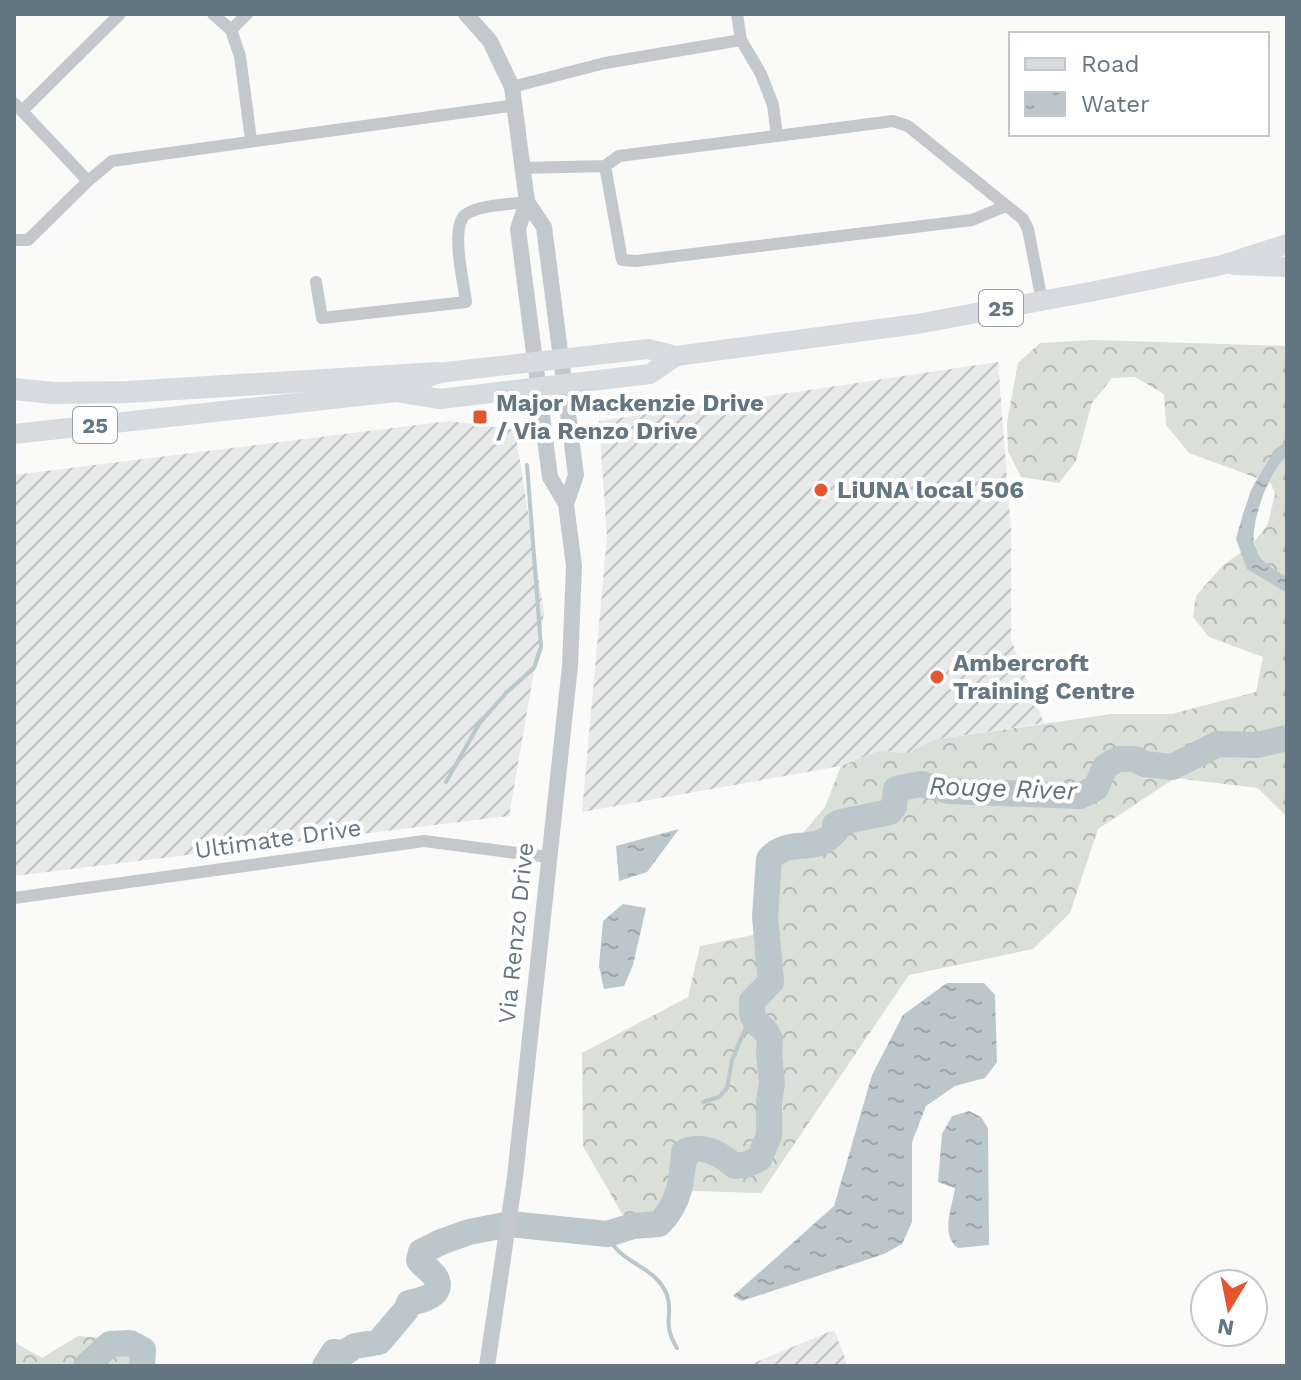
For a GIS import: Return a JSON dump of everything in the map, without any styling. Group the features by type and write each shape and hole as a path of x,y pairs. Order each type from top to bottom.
{"highway":[{"path":"14,389 53,393 127,392 438,373"}],"main road":[{"name":"25","path":"396,392 438,373 648,349 676,356 917,324 1222,265 1287,244"},
{"name":"25","path":"1222,265 1287,267"},
{"name":"25","path":"14,434 396,392 440,399 650,374 676,356"}],"street":[{"path":"88,181 18,107 120,14"},
{"path":"213,14 231,30 240,56 251,140"},
{"path":"231,30 247,14"},
{"name":"Via Renzo Drive","path":"466,14 490,41 512,87 516,105 527,202 518,229 550,477 566,504 574,566 570,666 515,1177 487,1366"},
{"path":"737,14 741,40 761,74 773,105 777,136"},
{"path":"512,87 605,63 741,40"},
{"path":"14,240 28,240 112,161 516,105"},
{"path":"523,168 605,166 619,156 893,121 908,126 1023,219 1028,229 1042,301"},
{"path":"605,166 622,260 636,261 972,220 1006,206"},
{"path":"316,282 322,318 466,302 457,229 465,215 488,207 527,202"},
{"name":"Via Renzo Drive","path":"527,202 544,227 562,358 576,475 566,504"},
{"name":"Ultimate Drive","path":"14,898 424,841 548,857"}],"shaded area":[{"path":"998,362 1011,531 1011,640 1044,723 933,740 910,753 878,751 841,766 582,812 607,537 599,421"},
{"path":"449,421 515,430 544,613 509,816 14,876 14,475"},
{"path":"834,1330 848,1366 746,1366"}],"green space":[{"path":"1093,340 1287,346 1287,817 1258,788 1175,778 1098,829 1070,913 1033,949 909,975 761,1193 694,1191 629,1226 583,1146 582,1053 688,997 700,946 768,932 770,892 776,865 825,807 841,766 878,751 909,753 933,740 1111,714 1172,714 1256,692 1263,657 1209,637 1193,617 1196,596 1223,565 1251,546 1268,524 1275,494 1271,483 1189,453 1166,425 1164,394 1135,377 1112,378 1092,403 1076,461 1059,483 1021,477 1008,451 1007,423 1018,363 1040,343"},
{"path":"78,1336 126,1340 149,1366 14,1366 14,1342 42,1358"}],"water":[{"path":"1287,441 1287,456 1273,473 1262,499 1254,539 1260,557 1287,577 1287,593 1247,569 1236,539 1251,490 1274,450"},
{"path":"679,829 647,872 619,881 616,846"},
{"path":"623,904 646,908 633,965 624,986 604,989 599,966 603,921"},
{"path":"947,983 984,983 995,995 997,1062 985,1078 955,1086 926,1106 912,1142 912,1222 902,1244 884,1254 742,1301 733,1296 834,1206 872,1075 903,1015"},
{"path":"969,1111 981,1117 988,1128 989,1245 958,1248 948,1229 955,1188 938,1182 942,1134 952,1116"}],"waterway":[{"path":"446,782 479,724 507,692 534,668 541,647 527,465"},
{"name":"Rouge River","path":"325,1366 334,1352 344,1353 355,1346 379,1342 409,1303 424,1299 437,1290 437,1280 419,1260 421,1252 441,1242 469,1232 510,1224 607,1234 633,1226 659,1224 676,1199 684,1152 705,1149 735,1166 759,1159 769,1136 772,1083 770,1039 756,1023 752,1001 771,982 765,917 769,859 777,852 820,843 836,831 835,825 841,822 890,812 894,807 896,789 921,784 950,791 1080,796 1096,788 1105,767 1118,759 1135,759 1144,764 1172,767 1218,744 1257,745 1287,738"},
{"path":"703,1102 719,1097 727,1088 732,1060 752,1013"},
{"path":"607,1234 620,1252 661,1285 669,1302 670,1331 677,1348"},
{"name":"Rouge River","path":"86,1366 110,1344 130,1343 143,1350 142,1366"}],"place":[{"name":"Major Mackenzie Drive / Via Renzo Drive","path":"480,417"},
{"name":"LiUNA local 506","path":"821,490"},
{"name":"Ambercroft Training Centre","path":"937,677"}]}
